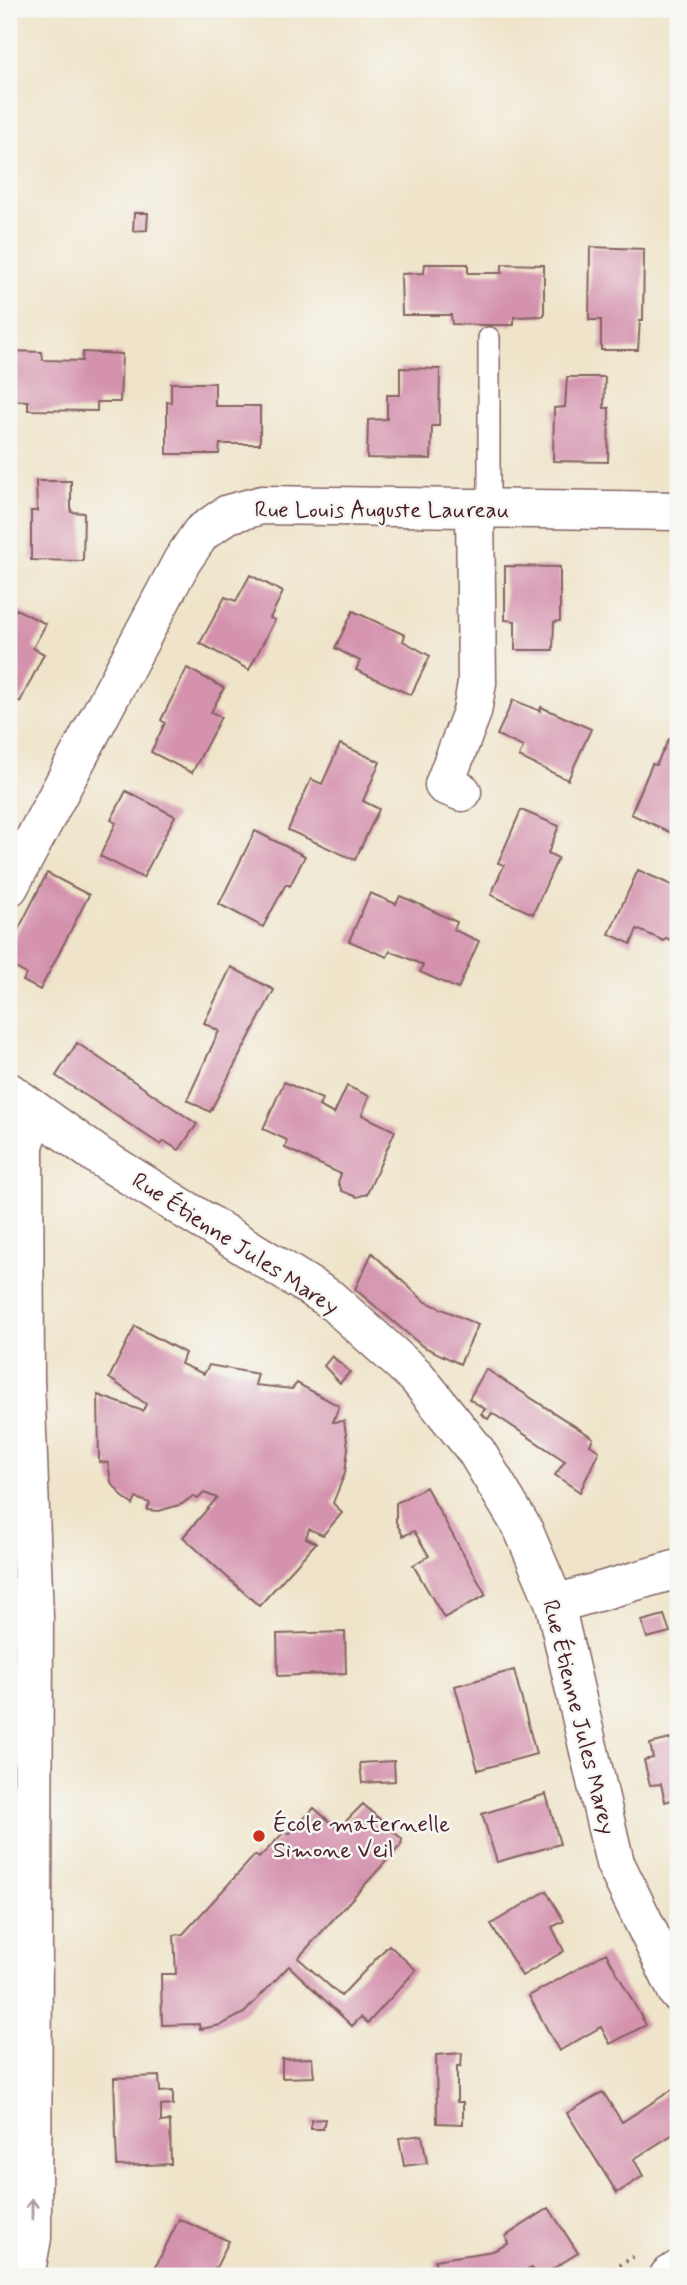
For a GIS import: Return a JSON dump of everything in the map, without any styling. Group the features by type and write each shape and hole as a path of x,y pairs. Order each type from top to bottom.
{"street":[{"name":"Rue Louis Auguste Laureau","path":"9,887 182,561 201,533 228,514 262,505 678,511"},
{"path":"462,792 444,785 472,712 477,683 482,508"},
{"path":"22,1102 25,1379 21,1612 21,2034 32,2238 25,2276"},
{"name":"Rue Étienne Jules Marey","path":"22,1102 100,1157 330,1299 416,1376 476,1451 523,1529 555,1604 615,1863 678,1993"},
{"path":"555,1604 678,1569"},
{"path":"669,2276 678,2270"}],"lane":[{"path":"482,508 489,338"}],"building":[{"path":"134,213 148,213 147,230 133,231"},
{"path":"590,247 644,249 643,320 640,320 638,350 601,350 601,320 589,320"},
{"path":"425,264 468,264 468,273 502,273 502,264 544,265 544,316 514,317 514,325 484,325 452,324 451,315 402,315 401,274 424,273"},
{"path":"9,351 42,352 43,360 82,361 83,352 122,354 120,402 97,402 97,411 28,410 28,401 9,400"},
{"path":"400,368 440,369 439,426 432,426 431,459 367,458 368,420 387,419 387,395 400,395"},
{"path":"567,377 605,377 604,408 609,408 608,462 553,461 554,408 565,407"},
{"path":"171,383 215,383 215,406 260,406 260,444 220,444 219,454 167,454 167,402 171,402"},
{"path":"36,481 71,481 71,512 84,513 83,561 31,560 31,511 37,511"},
{"path":"505,566 560,567 560,621 554,622 553,650 515,650 515,621 505,620"},
{"path":"250,575 283,592 270,618 275,620 249,670 200,643 225,597 236,601"},
{"path":"16,609 46,624 33,648 44,654 20,702 9,696 9,623"},
{"path":"353,611 405,635 403,641 430,656 411,695 356,670 360,661 335,648"},
{"path":"187,668 224,688 211,712 221,717 192,773 151,752 165,723 161,720"},
{"path":"513,700 540,711 541,707 591,729 568,780 519,757 523,747 497,735"},
{"path":"669,739 678,743 678,836 631,814 652,764 656,765"},
{"path":"340,744 380,762 363,801 379,809 355,860 288,830 311,779 322,784"},
{"path":"126,791 175,816 143,878 100,856 116,823 111,820"},
{"path":"521,810 559,826 548,853 558,858 533,914 491,895 504,865 498,863"},
{"path":"255,831 305,856 290,886 286,884 263,927 219,904"},
{"path":"638,870 678,888 678,943 666,938 664,941 637,929 631,944 609,934"},
{"path":"47,873 89,895 40,990 23,981 26,974 9,964 9,948"},
{"path":"370,893 396,904 400,896 412,901 457,922 454,930 479,941 458,989 420,972 423,965 405,957 390,951 387,957 349,941"},
{"path":"231,967 274,990 210,1112 187,1100 219,1031 204,1023"},
{"path":"77,1043 197,1124 179,1150 164,1141 161,1145 56,1076"},
{"path":"284,1082 322,1099 319,1106 334,1114 347,1086 369,1096 362,1115 395,1131 367,1194 357,1197 342,1191 338,1182 341,1174 285,1148 287,1140 263,1129"},
{"path":"372,1253 424,1301 478,1325 460,1364 422,1346 355,1289"},
{"path":"135,1326 185,1353 181,1364 204,1374 209,1365 258,1374 255,1385 292,1389 297,1383 339,1406 333,1422 344,1421 348,1448 345,1473 333,1503 342,1513 323,1535 309,1529 306,1538 316,1543 259,1606 183,1537 217,1498 204,1493 198,1499 193,1496 182,1504 159,1511 147,1510 150,1503 136,1498 133,1505 122,1496 111,1482 108,1463 99,1462 98,1395 143,1411 146,1404 109,1378"},
{"path":"332,1356 350,1372 340,1383 324,1366"},
{"path":"486,1369 593,1438 590,1445 599,1451 580,1492 555,1475 565,1461 492,1413 488,1419 481,1414 485,1409 469,1399"},
{"path":"426,1487 486,1595 444,1618 413,1565 429,1556 414,1531 403,1536 396,1522 396,1503"},
{"path":"664,1615 670,1632 647,1638 642,1621"},
{"path":"345,1632 346,1673 278,1676 277,1634"},
{"path":"514,1670 536,1754 478,1770 455,1686"},
{"path":"678,1737 678,1798 665,1802 661,1784 650,1785 644,1760 653,1758 650,1744"},
{"path":"394,1761 395,1781 362,1783 360,1763"},
{"path":"546,1794 560,1844 497,1862 482,1814"},
{"path":"363,1804 402,1839 401,1845 298,1958 341,1996 389,1945 416,1970 368,2023 361,2017 352,2026 289,1966 244,2013 221,2025 200,2029 199,2024 162,2025 161,1974 176,1974 174,1935 183,1934 255,1855 259,1858 285,1831 289,1834 314,1808 338,1829"},
{"path":"546,1891 564,1921 552,1927 564,1951 522,1976 491,1924"},
{"path":"606,1953 646,2025 610,2044 601,2027 559,2051 529,1996"},
{"path":"462,2053 461,2066 457,2066 457,2102 463,2102 463,2124 437,2123 436,2055"},
{"path":"312,2058 314,2077 282,2078 282,2059"},
{"path":"159,2076 160,2092 173,2091 173,2105 161,2106 161,2122 170,2121 171,2164 117,2166 114,2078"},
{"path":"678,2086 678,2131 634,2159 643,2176 617,2193 567,2113 603,2092 622,2122"},
{"path":"325,2119 323,2129 311,2129 311,2120"},
{"path":"422,2135 427,2163 404,2166 399,2138"},
{"path":"549,2208 578,2253 541,2276 537,2276 532,2268 527,2270 531,2276 437,2276 435,2260 493,2251 508,2244 506,2236"},
{"path":"179,2219 229,2241 212,2276 151,2276"},
{"path":"403,2270 404,2276 373,2276 373,2275"}],"place":[{"name":"École maternelle Simone Veil","path":"259,1836"}]}
